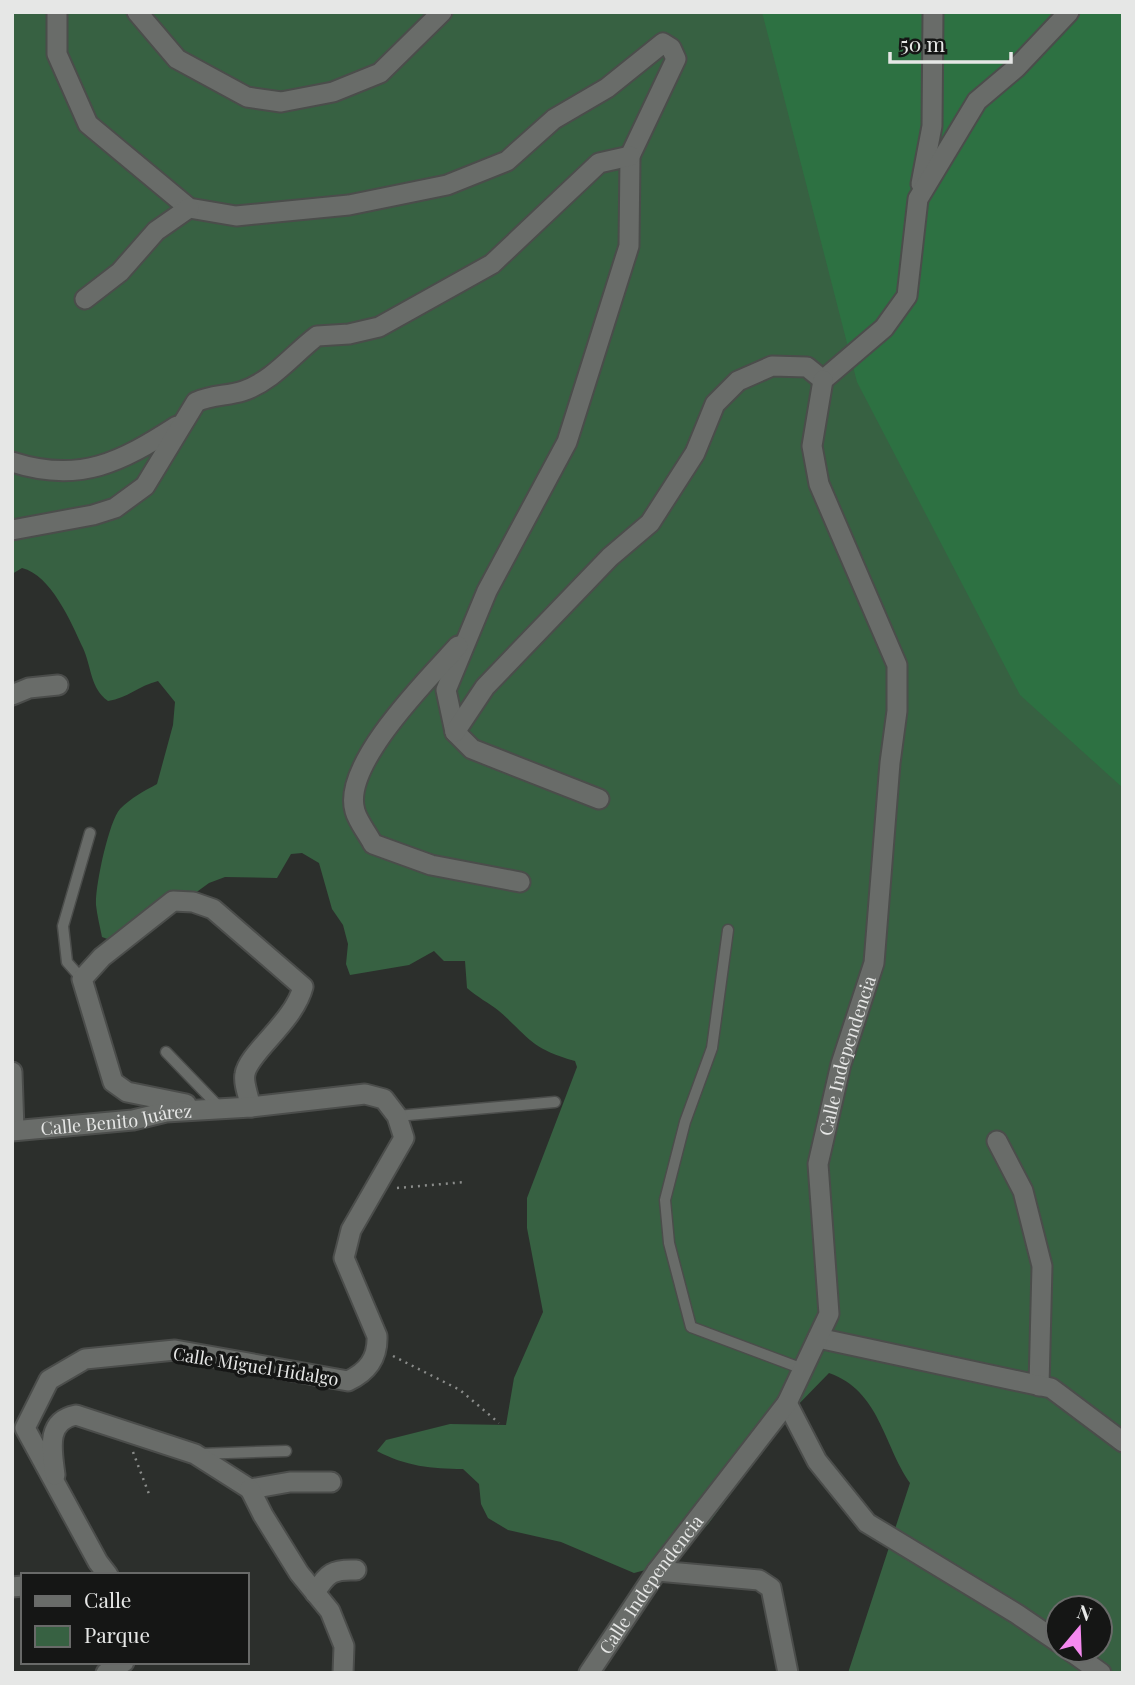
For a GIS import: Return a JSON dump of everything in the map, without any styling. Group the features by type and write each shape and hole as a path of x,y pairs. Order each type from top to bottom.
{"street":[{"path":"57,12 57,54 88,124 189,208 236,216 349,205 447,185 507,160 554,119 607,88 663,43 671,48 676,59 630,156 629,246 568,442 487,591 446,690 455,732 472,749 599,799"},
{"path":"137,12 177,59 247,97 281,102 332,92 380,73 442,12"},
{"path":"455,732 485,687 610,557 650,523 695,453 715,404 738,381 772,366 807,367 823,380 884,328 907,296 918,198 932,126 933,12"},
{"path":"918,198 977,100 1016,68 1069,12"},
{"path":"12,530 93,515 115,508 145,486 195,402 210,395 243,391 279,371 317,336 349,334 379,327 492,264 599,163 630,156"},
{"path":"85,299 120,272 156,231 189,208"},
{"name":"Calle Independencia","path":"589,1673 657,1571 787,1403 829,1314 818,1164 841,1065 874,962 897,711 897,665 819,484 813,446 823,380"},
{"path":"12,462 27,467 83,472 132,455 180,424"},
{"path":"469,635 397,712 355,778 354,810 373,844 432,865 520,882"},
{"path":"12,695 29,688 58,685"},
{"path":"251,1107 245,1074 252,1060 299,1003 303,988 213,909 193,902 173,901 102,957 82,979 113,1082 127,1092 218,1109 251,1107 365,1094 384,1100 397,1116 404,1138 351,1230 344,1258 377,1336 377,1349"},
{"path":"12,1072 13,1131"},
{"name":"Calle Benito Juárez","path":"13,1131 133,1120 166,1112 218,1109"},
{"path":"997,1141 1023,1191 1042,1266 1039,1386"},
{"path":"818,1338 1051,1388 1123,1441"},
{"name":"Calle Miguel Hidalgo","path":"107,1573 19,1428 49,1380 85,1359 175,1350 348,1381 366,1372 377,1349"},
{"path":"787,1403 817,1461 867,1523 1044,1633"},
{"path":"57,1487 51,1442 56,1426 64,1417 76,1415 195,1454 250,1489 263,1515 330,1611 344,1646 343,1673"},
{"path":"250,1489 290,1482 331,1482"},
{"path":"315,1593 325,1577 335,1569 356,1570"},
{"path":"657,1571 759,1580 771,1588 789,1673"}],"lane":[{"path":"82,979 67,962 63,926 90,833"},
{"path":"727,930 712,1048 685,1122 665,1200 669,1243 691,1327 803,1369"},
{"path":"166,1052 218,1109"},
{"path":"397,1116 555,1102"},
{"path":"195,1454 286,1451"}],"path":[{"path":"373,1190 465,1182"},
{"path":"377,1349 460,1390 499,1423"},
{"path":"123,1429 149,1494"}],"green space":[{"path":"12,12 1123,12 1123,1673 848,1673 910,1483 870,1405 846,1381 829,1373 792,1411 709,1523 672,1563 634,1573 561,1542 508,1530 488,1518 481,1504 479,1484 463,1469 419,1466 377,1451 386,1440 450,1424 506,1425 514,1378 543,1312 527,1228 527,1198 577,1067 575,1061 540,1047 499,1011 467,988 465,961 444,961 434,951 409,965 350,975 346,964 348,944 343,925 332,909 319,863 302,853 291,854 277,878 225,877 209,883 124,945 102,937 96,896 107,840 120,809 157,784 173,725 175,702 158,681 108,701 102,696 78,637 59,601 42,580 22,568 12,574"},
{"path":"762,12 1123,12 1123,788 1020,695 857,382"}]}
